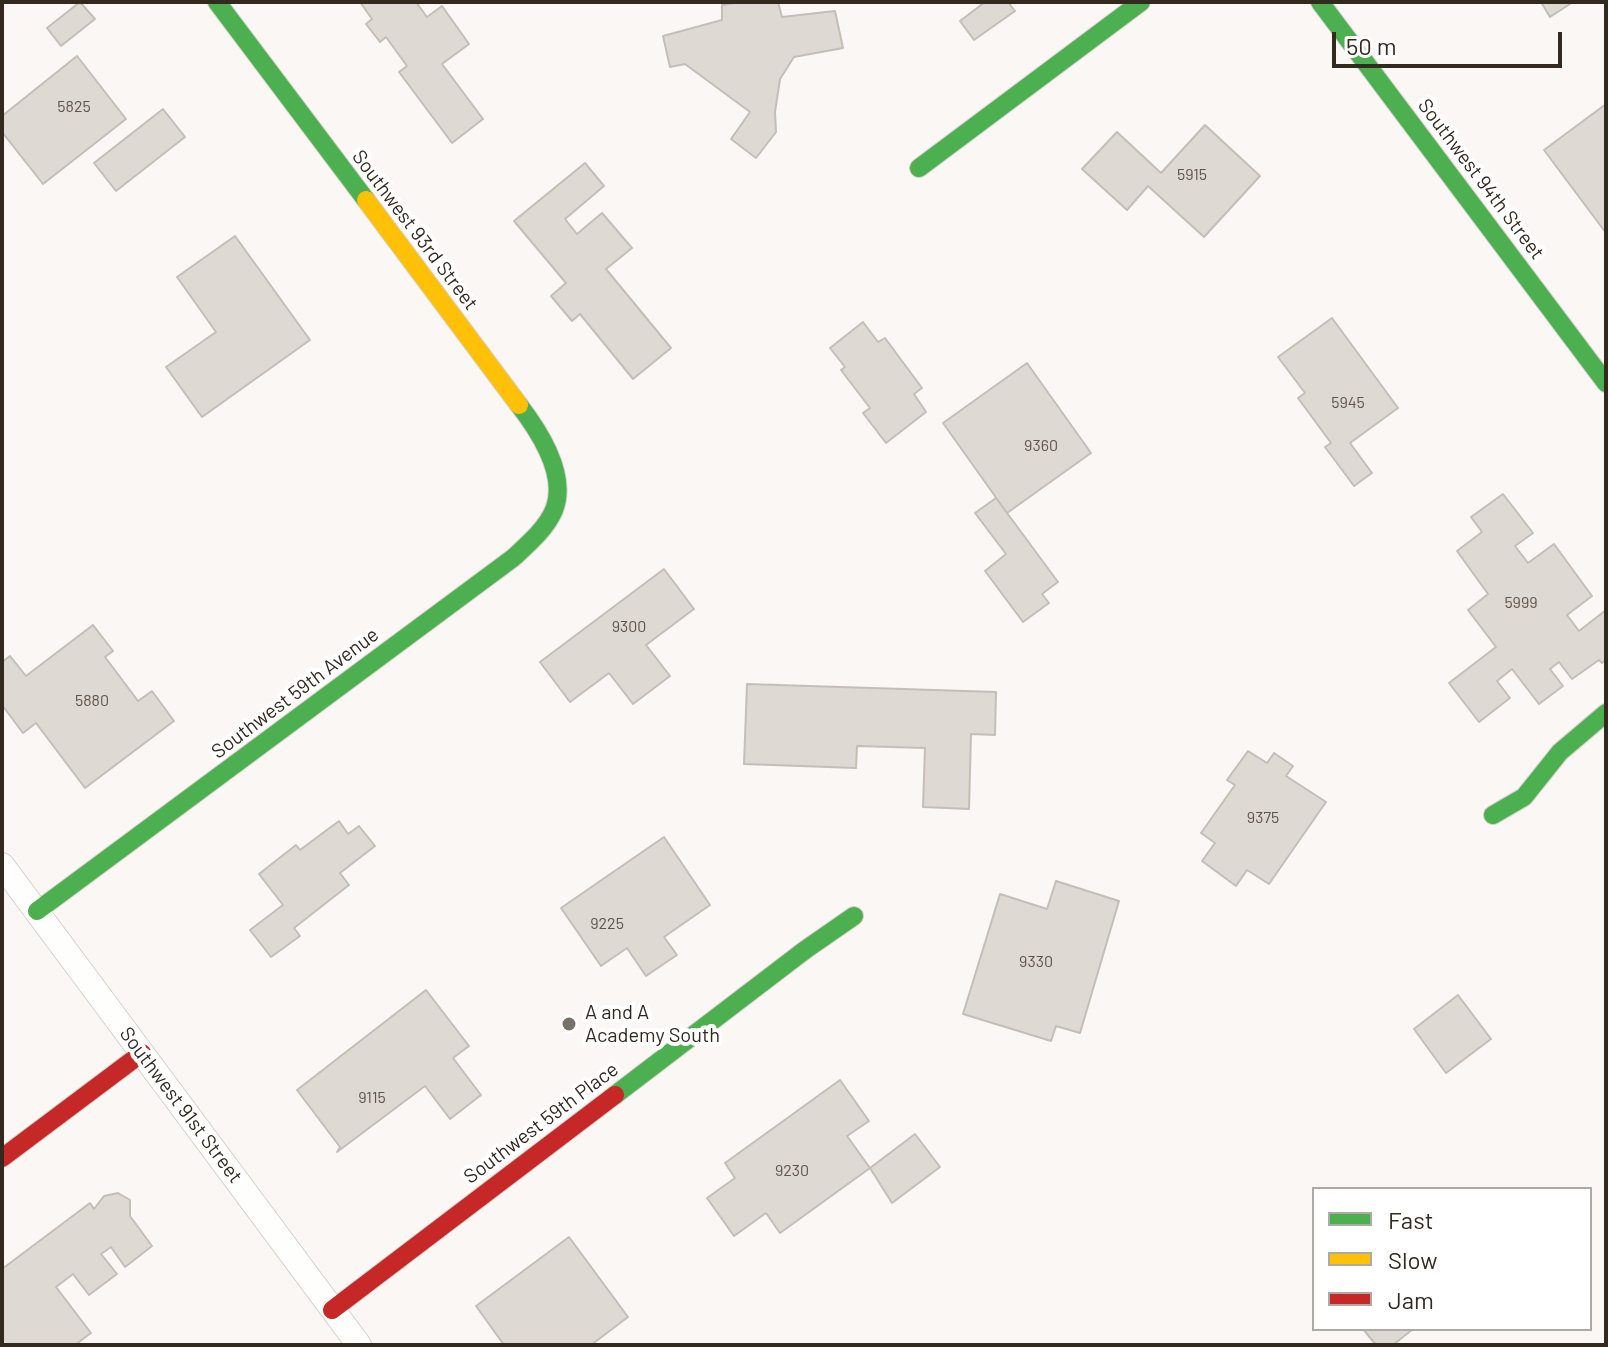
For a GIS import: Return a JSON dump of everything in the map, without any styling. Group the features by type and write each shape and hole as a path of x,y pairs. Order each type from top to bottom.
{"street":[{"name":"Southwest 93rd Street","path":"217,2 532,422 557,472 559,493"},
{"path":"919,168 1141,2"},
{"name":"Southwest 94th Street","path":"1320,2 1606,383"},
{"name":"Southwest 59th Avenue","path":"37,911 513,558 543,531 555,513 559,493"},
{"path":"1493,815 1524,797 1560,752 1606,713"},
{"name":"Southwest 91st Street","path":"2,865 359,1345"},
{"name":"Southwest 59th Place","path":"332,1310 854,916"},
{"path":"2,1158 142,1053"}],"building":[{"path":"80,2 95,19 61,46 47,28"},
{"path":"360,2 416,2 427,17 442,6 469,44 442,64 483,119 452,143 399,72 407,66 386,37 380,42 366,24 372,19"},
{"path":"778,2 782,17 835,11 843,48 794,57 780,79 775,112 776,132 756,158 731,139 750,112 685,64 670,67 663,36 722,20 722,5"},
{"path":"985,2 1008,2 1015,11 974,40 960,21"},
{"path":"1541,2 1573,2 1550,17"},
{"path":"77,56 126,119 43,184 2,132 2,116"},
{"path":"1606,104 1606,233 1544,150"},
{"path":"163,109 185,137 116,191 94,163"},
{"path":"1205,125 1260,176 1204,237 1148,186 1127,210 1082,169 1117,132 1161,173"},
{"path":"585,163 604,186 565,219 577,234 602,213 632,248 606,269 671,348 633,379 580,314 572,321 551,296 566,283 514,221"},
{"path":"235,236 310,340 202,417 166,367 216,332 177,277"},
{"path":"1332,318 1398,408 1350,443 1372,473 1354,486 1325,447 1331,443 1298,398 1305,393 1278,357"},
{"path":"863,322 878,342 885,338 922,388 914,394 926,412 886,443 863,413 870,408 841,370 845,367 830,348"},
{"path":"1027,363 1091,453 1007,513 943,423"},
{"path":"1503,494 1533,533 1515,546 1528,563 1554,544 1592,596 1567,615 1579,631 1606,610 1606,660 1602,663 1599,660 1572,679 1559,662 1550,669 1563,686 1539,704 1512,669 1497,681 1510,698 1479,722 1449,683 1496,647 1468,610 1488,594 1457,551 1482,532 1471,517"},
{"path":"996,498 1058,582 1042,594 1049,603 1023,622 985,571 1006,554 975,513"},
{"path":"664,569 694,609 646,645 670,676 633,704 609,673 570,702 540,662"},
{"path":"93,625 113,651 105,657 138,701 152,691 174,721 85,788 36,723 23,733 2,705 2,662 10,656 26,676"},
{"path":"747,684 996,692 995,735 971,734 969,809 923,807 925,748 857,746 856,768 744,764"},
{"path":"1248,751 1267,763 1274,753 1293,766 1286,776 1326,802 1269,884 1247,870 1236,886 1202,861 1215,843 1201,833 1235,785 1227,780"},
{"path":"339,821 348,834 359,826 375,846 340,873 349,885 294,928 300,936 271,957 250,930 283,905 259,874 296,845 300,850"},
{"path":"664,837 710,905 664,937 677,955 646,976 627,948 601,966 561,908"},
{"path":"1056,881 1119,901 1080,1033 1056,1026 1051,1041 963,1014 1000,894 1047,909"},
{"path":"426,990 469,1046 453,1058 481,1095 450,1119 425,1086 337,1152 340,1147 297,1090"},
{"path":"1458,995 1491,1039 1446,1073 1414,1029"},
{"path":"840,1080 869,1121 847,1136 870,1168 780,1233 766,1213 734,1236 707,1198 735,1178 725,1163"},
{"path":"915,1134 940,1167 892,1203 870,1168"},
{"path":"118,1193 130,1200 130,1216 152,1246 125,1267 111,1247 101,1254 117,1274 89,1295 73,1274 56,1287 91,1333 75,1345 2,1345 2,1269 90,1203 94,1209 104,1196"},
{"path":"569,1237 628,1317 591,1345 504,1345 476,1306"},
{"path":"1365,1331 1410,1331 1393,1345 1376,1345"}],"traffic: fast":[{"path":"217,2 366,200"},
{"path":"919,168 1141,2"},
{"path":"1320,2 1606,383"},
{"path":"37,911 513,558 536,536 554,510 557,482 543,440 519,405"},
{"path":"1493,815 1524,797 1560,752 1606,713"},
{"path":"615,1095 854,916"}],"traffic: slow":[{"path":"366,200 519,405"}],"traffic: jam":[{"path":"2,1158 142,1053"},
{"path":"332,1310 615,1095"}],"place":[{"name":"A and A Academy South","path":"569,1024"}]}
